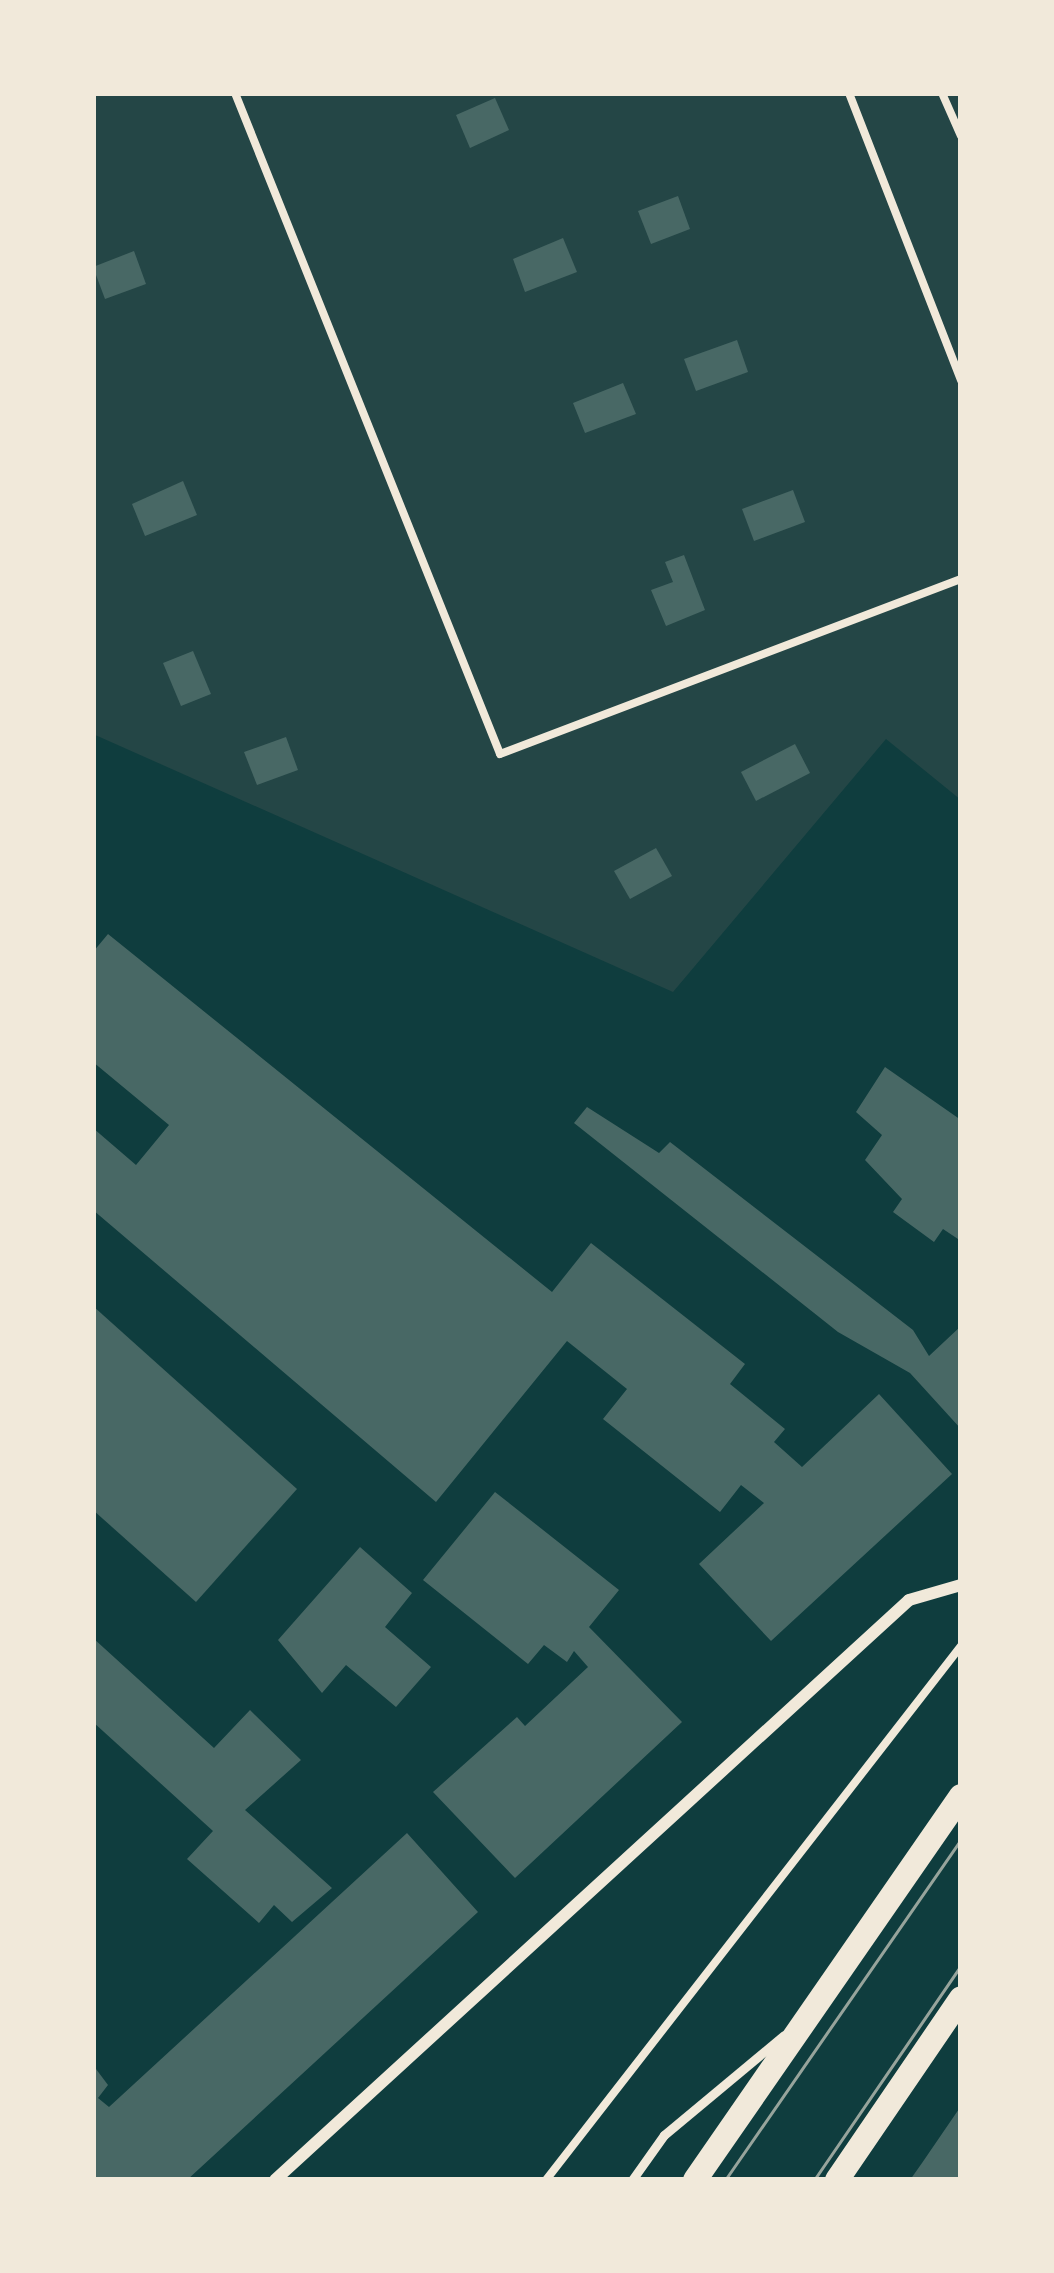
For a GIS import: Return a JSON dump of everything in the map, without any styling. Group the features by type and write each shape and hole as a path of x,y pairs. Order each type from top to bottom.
{"main road":[{"path":"695,2180 961,1796"},
{"path":"836,2180 961,1998"}],"street":[{"path":"275,2180 909,1600 961,1585"}],"lane":[{"path":"632,2180 664,2134 807,2017"}],"path":[{"path":"235,93 500,754 961,579"},
{"path":"849,93 961,381"},
{"path":"942,93 961,136"},
{"path":"546,2180 961,1646"}],"shaded area":[{"path":"93,93 961,93 961,800 886,739 673,992 93,734"}],"building":[{"path":"495,98 509,130 470,148 456,115"},
{"path":"678,196 690,229 651,244 638,211"},
{"path":"563,238 577,272 525,292 513,259"},
{"path":"134,251 146,284 105,299 93,267"},
{"path":"737,340 748,372 696,391 684,359"},
{"path":"623,383 636,414 585,433 573,403"},
{"path":"183,481 197,515 145,536 132,504"},
{"path":"793,490 805,522 754,541 742,509"},
{"path":"684,555 705,610 666,626 651,590 673,582 665,562"},
{"path":"193,651 211,694 181,706 163,663"},
{"path":"286,737 298,770 257,785 244,752"},
{"path":"795,744 810,773 756,801 741,772"},
{"path":"656,848 672,876 630,899 614,871"},
{"path":"108,934 552,1292 591,1243 745,1364 730,1384 785,1429 774,1442 802,1467 879,1394 952,1474 771,1641 699,1564 764,1503 741,1485 720,1512 603,1419 627,1389 567,1341 436,1502 93,1210 93,1128 136,1165 169,1125 93,1062 93,952"},
{"path":"885,1067 961,1120 961,1241 943,1229 934,1242 893,1212 902,1199 865,1160 882,1135 856,1112"},
{"path":"587,1107 659,1153 670,1142 913,1330 929,1356 961,1326 961,1429 910,1373 838,1332 574,1123"},
{"path":"93,1306 297,1489 196,1602 93,1510"},
{"path":"495,1492 619,1590 589,1627 682,1722 515,1878 433,1792 517,1717 525,1726 588,1667 574,1651 567,1662 544,1645 528,1664 423,1580"},
{"path":"360,1547 412,1593 385,1627 431,1667 396,1707 346,1665 322,1693 278,1640"},
{"path":"93,1638 214,1748 250,1710 301,1760 245,1810 332,1888 292,1922 274,1905 259,1923 187,1859 213,1831 93,1722"},
{"path":"407,1833 478,1912 187,2180 93,2180 93,2065 108,2085 98,2098 109,2107"},
{"path":"961,2106 961,2180 910,2180 922,2163"}],"tram line":[{"path":"725,2180 961,1839"},
{"path":"814,2180 961,1965"}]}
